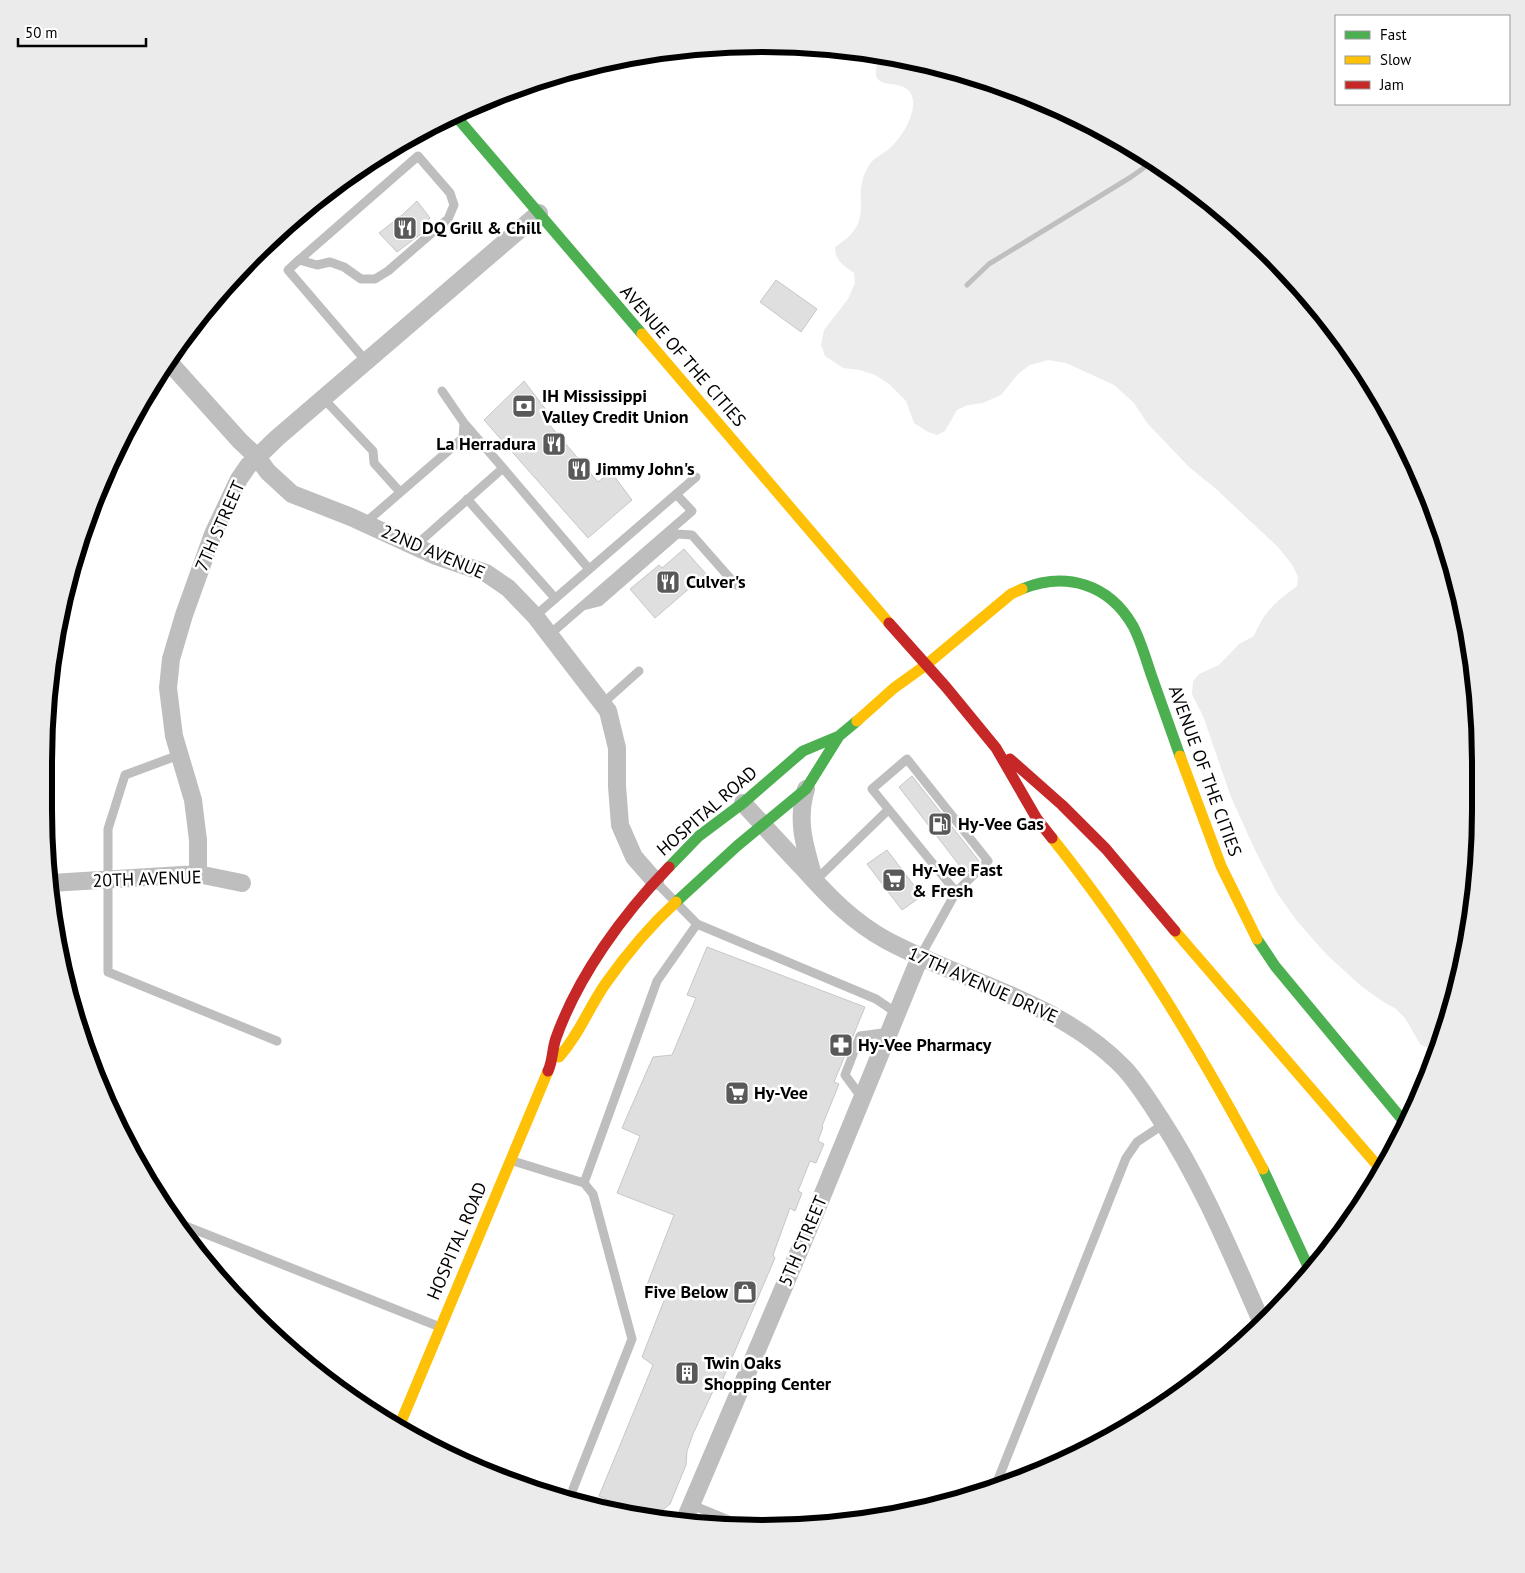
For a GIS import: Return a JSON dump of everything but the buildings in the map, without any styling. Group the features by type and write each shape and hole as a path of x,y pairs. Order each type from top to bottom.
{"main road":[{"name":"AVENUE OF THE CITIES","path":"460,121 879,612"},
{"name":"AVENUE OF THE CITIES","path":"705,409 946,687 996,748 1037,819 1079,871 1125,936 1175,1014 1223,1094 1266,1176 1307,1265"},
{"name":"AVENUE OF THE CITIES","path":"926,665 1011,594 1042,582 1078,582 1093,587 1121,608 1134,628 1214,848 1252,931 1275,966 1402,1119"},
{"name":"HOSPITAL ROAD","path":"550,1067 569,1046 588,1012 618,967 659,918 762,824 806,788 839,736 894,688 926,665"},
{"name":"HOSPITAL ROAD","path":"401,1421 550,1067 555,1039 586,973 620,923 654,881 699,836 743,804 803,751 839,736"},
{"name":"AVENUE OF THE CITIES","path":"996,748 1062,805 1106,848 1377,1166"},
{"name":"AVENUE OF THE CITIES","path":"1345,1129 1374,1170"}],"street":[{"name":"7TH STREET","path":"198,874 198,840 192,800 174,736 168,688 171,659 184,615 213,534 239,479 257,457 323,398 539,214"},
{"name":"22ND AVENUE","path":"173,367 240,441 257,457 268,472 292,494 436,556 486,573 508,588 535,616 608,711 617,748 616,786 620,825 634,857 654,881"},
{"path":"806,788 801,805 801,821 805,848 815,881"},
{"name":"17TH AVENUE DRIVE","path":"743,804 836,904 861,925 920,957 1030,1003 1065,1022 1091,1040 1124,1068 1141,1089 1179,1147 1215,1216 1260,1318"},
{"name":"20TH AVENUE","path":"57,883 198,874 242,883"},
{"name":"5TH STREET","path":"687,1516 898,1014 920,957"}],"lane":[{"path":"299,260 317,265 330,262 344,267 362,278 375,279 448,219 454,205 450,193 418,156 299,260 288,270 366,361"},
{"path":"442,391 464,423 589,569"},
{"path":"323,398 373,451 374,463 400,492"},
{"path":"365,524 463,438 464,423"},
{"path":"415,546 503,468"},
{"path":"535,616 696,478"},
{"path":"549,635 692,511 676,494"},
{"path":"467,499 555,598"},
{"path":"581,607 599,602 676,534 692,535 736,585"},
{"path":"602,704 639,671"},
{"path":"179,755 125,775 108,829 108,972 277,1041"},
{"path":"920,957 956,892 988,861 907,759 872,789 956,892"},
{"path":"815,881 888,810"},
{"path":"654,881 697,924 876,999 898,1014"},
{"path":"584,1183 657,981 697,924"},
{"path":"863,1098 845,1075 860,1036 890,1032"},
{"path":"998,1480 1126,1158 1137,1142 1164,1124"},
{"path":"510,1160 584,1183 593,1194 632,1339 573,1488"},
{"path":"187,1227 440,1327"},
{"path":"692,1505 727,1519"}],"shaded area":[{"path":"878,63 901,66 991,90 1077,126 1157,172 1195,199 1265,260 1326,330 1353,368 1377,408 1399,448 1435,534 1459,624 1471,716 1471,857 1466,903 1459,949 1448,994 1431,1049 1420,1044 1405,1018 1396,1009 1361,986 1326,954 1297,921 1277,893 1231,797 1203,716 1192,694 1193,681 1199,674 1219,665 1239,644 1254,636 1271,608 1297,586 1298,577 1293,566 1278,547 1216,489 1189,467 1148,424 1133,402 1114,385 1066,363 1048,360 1030,365 1018,374 1001,395 983,403 968,405 957,410 945,431 937,435 928,432 914,423 906,401 889,384 875,375 860,370 843,368 825,356 821,345 824,330 848,299 855,283 854,273 838,259 835,247 848,237 860,218 861,189 868,167 899,138 912,112 913,100 909,91 903,87 881,82 877,78 876,70"}],"waterway":[{"path":"967,285 989,264 1147,166"}],"traffic: fast":[{"path":"460,121 642,334"},
{"path":"1022,589 1055,581 1070,582 1085,585 1099,591 1112,600 1133,626 1180,756"},
{"path":"669,867 699,836 743,803 803,751 839,736 857,721"},
{"path":"676,902 737,846 806,789 839,736"},
{"path":"1257,939 1275,966 1402,1119"},
{"path":"1263,1169 1307,1265"}],"traffic: slow":[{"path":"642,334 889,623"},
{"path":"857,721 894,688 926,665 1011,594 1022,589"},
{"path":"1180,756 1221,866 1257,939"},
{"path":"1052,838 1111,916 1165,998 1191,1040 1263,1169"},
{"path":"559,1057 572,1040 613,973 648,930 676,902"},
{"path":"1175,931 1377,1165"},
{"path":"401,1421 548,1071"}],"traffic: jam":[{"path":"889,623 946,687 996,748 1037,819 1052,838"},
{"path":"1010,759 1062,805 1106,849 1175,931"},
{"path":"548,1071 555,1042 565,1015 589,969 619,925 669,867"}],"place":[{"name":"DQ Grill & Chill","path":"405,228"},
{"name":"IH Mississippi Valley Credit Union","path":"524,406"},
{"name":"La Herradura","path":"554,444"},
{"name":"Jimmy John's","path":"579,469"},
{"name":"Culver's","path":"668,582"},
{"name":"Hy-Vee Gas","path":"940,824"},
{"name":"Hy-Vee Fast & Fresh","path":"894,880"},
{"name":"Hy-Vee Pharmacy","path":"841,1045"},
{"name":"Hy-Vee","path":"737,1093"},
{"name":"Five Below","path":"745,1292"},
{"name":"Twin Oaks Shopping Center","path":"687,1373"}]}
